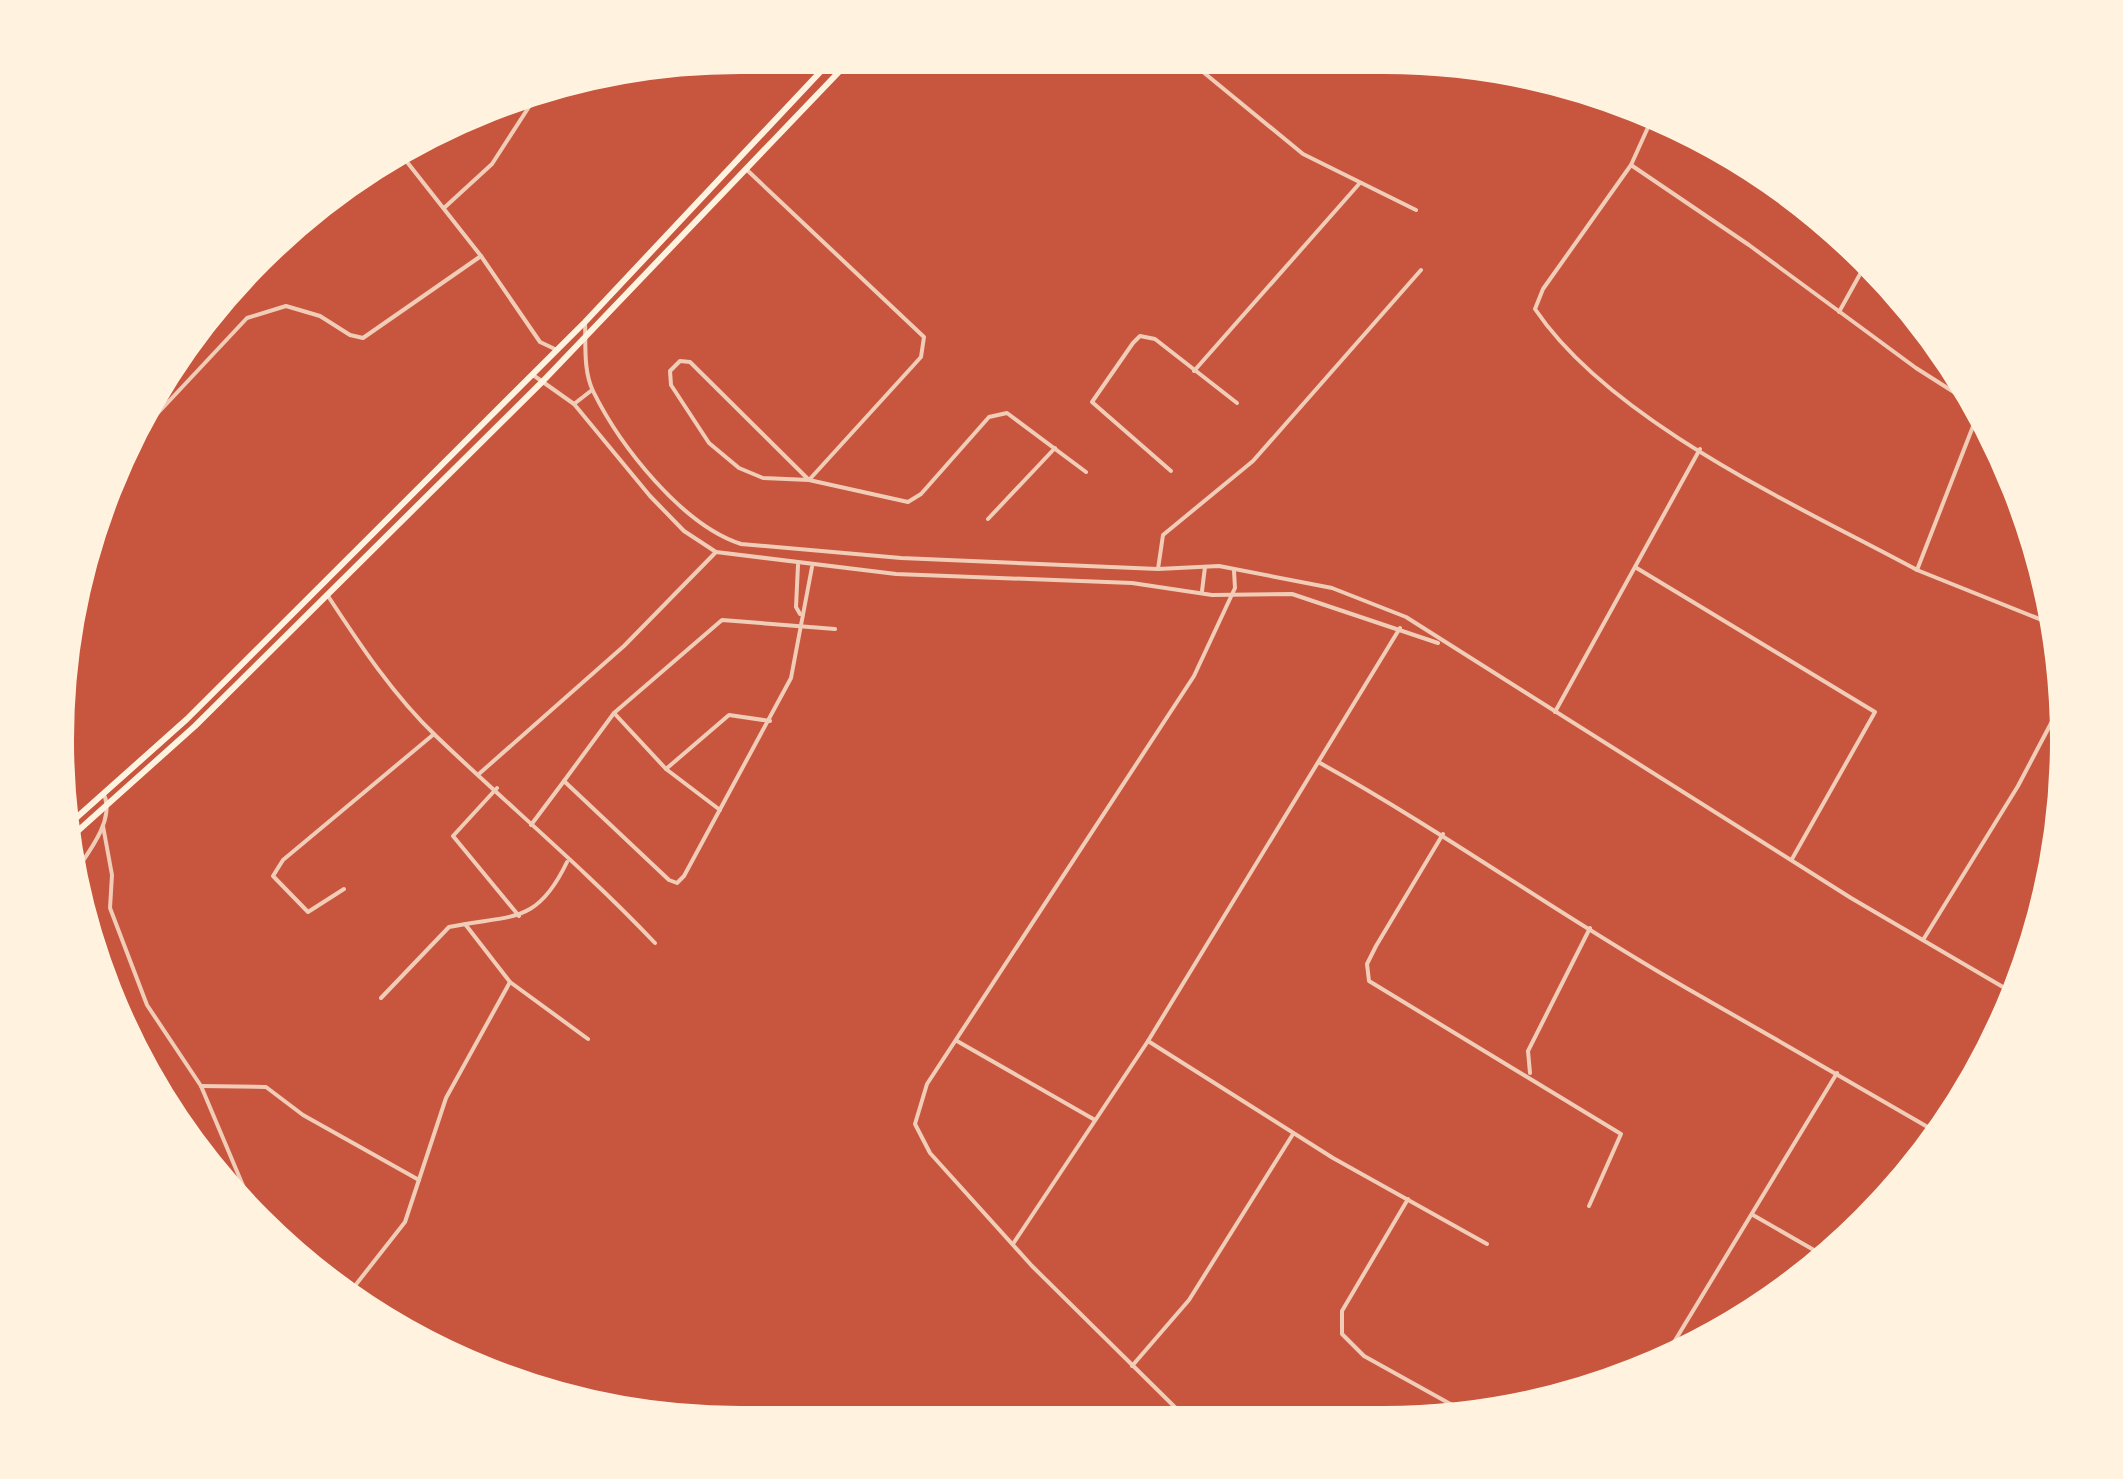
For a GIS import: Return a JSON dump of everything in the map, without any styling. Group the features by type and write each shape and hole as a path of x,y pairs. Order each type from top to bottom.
{"highway":[{"path":"73,823 104,797 585,322 824,68"},
{"path":"74,835 195,726 544,380 842,68"}],"street":[{"path":"1198,68 1303,154 1416,210"},
{"path":"444,208 492,164 531,100"},
{"path":"1650,123 1630,165 1544,289 1535,310 1634,410 1917,570 2045,621"},
{"path":"404,158 482,256 540,342 556,350"},
{"path":"1630,165 1961,398"},
{"path":"744,168 924,337 921,357 809,480"},
{"path":"1194,370 1359,184"},
{"path":"147,423 248,318 286,306 320,316 350,336 362,338 482,256"},
{"path":"1838,312 1864,269"},
{"path":"1158,569 1163,535 1252,462 1421,270"},
{"path":"585,322 592,390 614,422 662,487 694,520 741,544 901,558 1158,569 1233,568 1365,599 1406,618 1791,861 2007,989"},
{"path":"1171,471 1098,409 1093,394 1140,336 1155,338 1236,403"},
{"path":"809,480 690,362 680,361 670,371 668,378 676,396 722,455 762,478 809,480 908,502 921,494 988,417 999,413 1007,414 1086,472"},
{"path":"532,375 574,404 650,496 684,531 716,552 812,567 1132,582 1202,594 1292,594 1448,646"},
{"path":"574,404 592,390"},
{"path":"601,432 614,422"},
{"path":"1917,570 1975,423"},
{"path":"988,520 1055,448"},
{"path":"1554,713 1700,449"},
{"path":"480,773 624,646 716,552"},
{"path":"798,565 796,607 801,615"},
{"path":"564,781 652,865 677,883 722,811 791,678 812,567"},
{"path":"1202,594 1206,567"},
{"path":"1635,567 1875,712 1791,861"},
{"path":"1180,1412 1013,1244 930,1153 915,1124 928,1084 1096,821 1175,707 1236,582 1233,568"},
{"path":"326,592 370,660 434,734 496,788 655,943"},
{"path":"531,825 614,712 722,620 800,623 835,629"},
{"path":"1013,1244 1148,1042 1400,628"},
{"path":"614,712 666,769 722,811"},
{"path":"666,769 728,715 770,721"},
{"path":"1923,940 2018,786 2055,716"},
{"path":"344,888 308,912 273,876 282,860 434,734"},
{"path":"1320,763 1931,1129"},
{"path":"496,788 453,836 519,916"},
{"path":"79,865 102,826 108,806 104,797"},
{"path":"102,826 112,875 110,908 122,944 148,1004 201,1086 253,1204"},
{"path":"1443,834 1376,946 1368,964 1369,981 1621,1134 1589,1206"},
{"path":"381,998 439,935 464,924 519,916 548,897 568,860"},
{"path":"464,924 510,982 588,1039"},
{"path":"1531,1076 1528,1051 1590,928"},
{"path":"353,1289 404,1222 446,1098 510,982"},
{"path":"957,1041 1095,1120"},
{"path":"1148,1042 1293,1134 1487,1244"},
{"path":"1672,1346 1837,1074"},
{"path":"201,1086 266,1087 303,1115 419,1180"},
{"path":"1132,1366 1189,1300 1293,1134"},
{"path":"1408,1199 1348,1299 1339,1324 1342,1334 1364,1356 1457,1407"},
{"path":"1753,1215 1818,1252"},
{"path":"1449,1408 1451,1404"}]}
